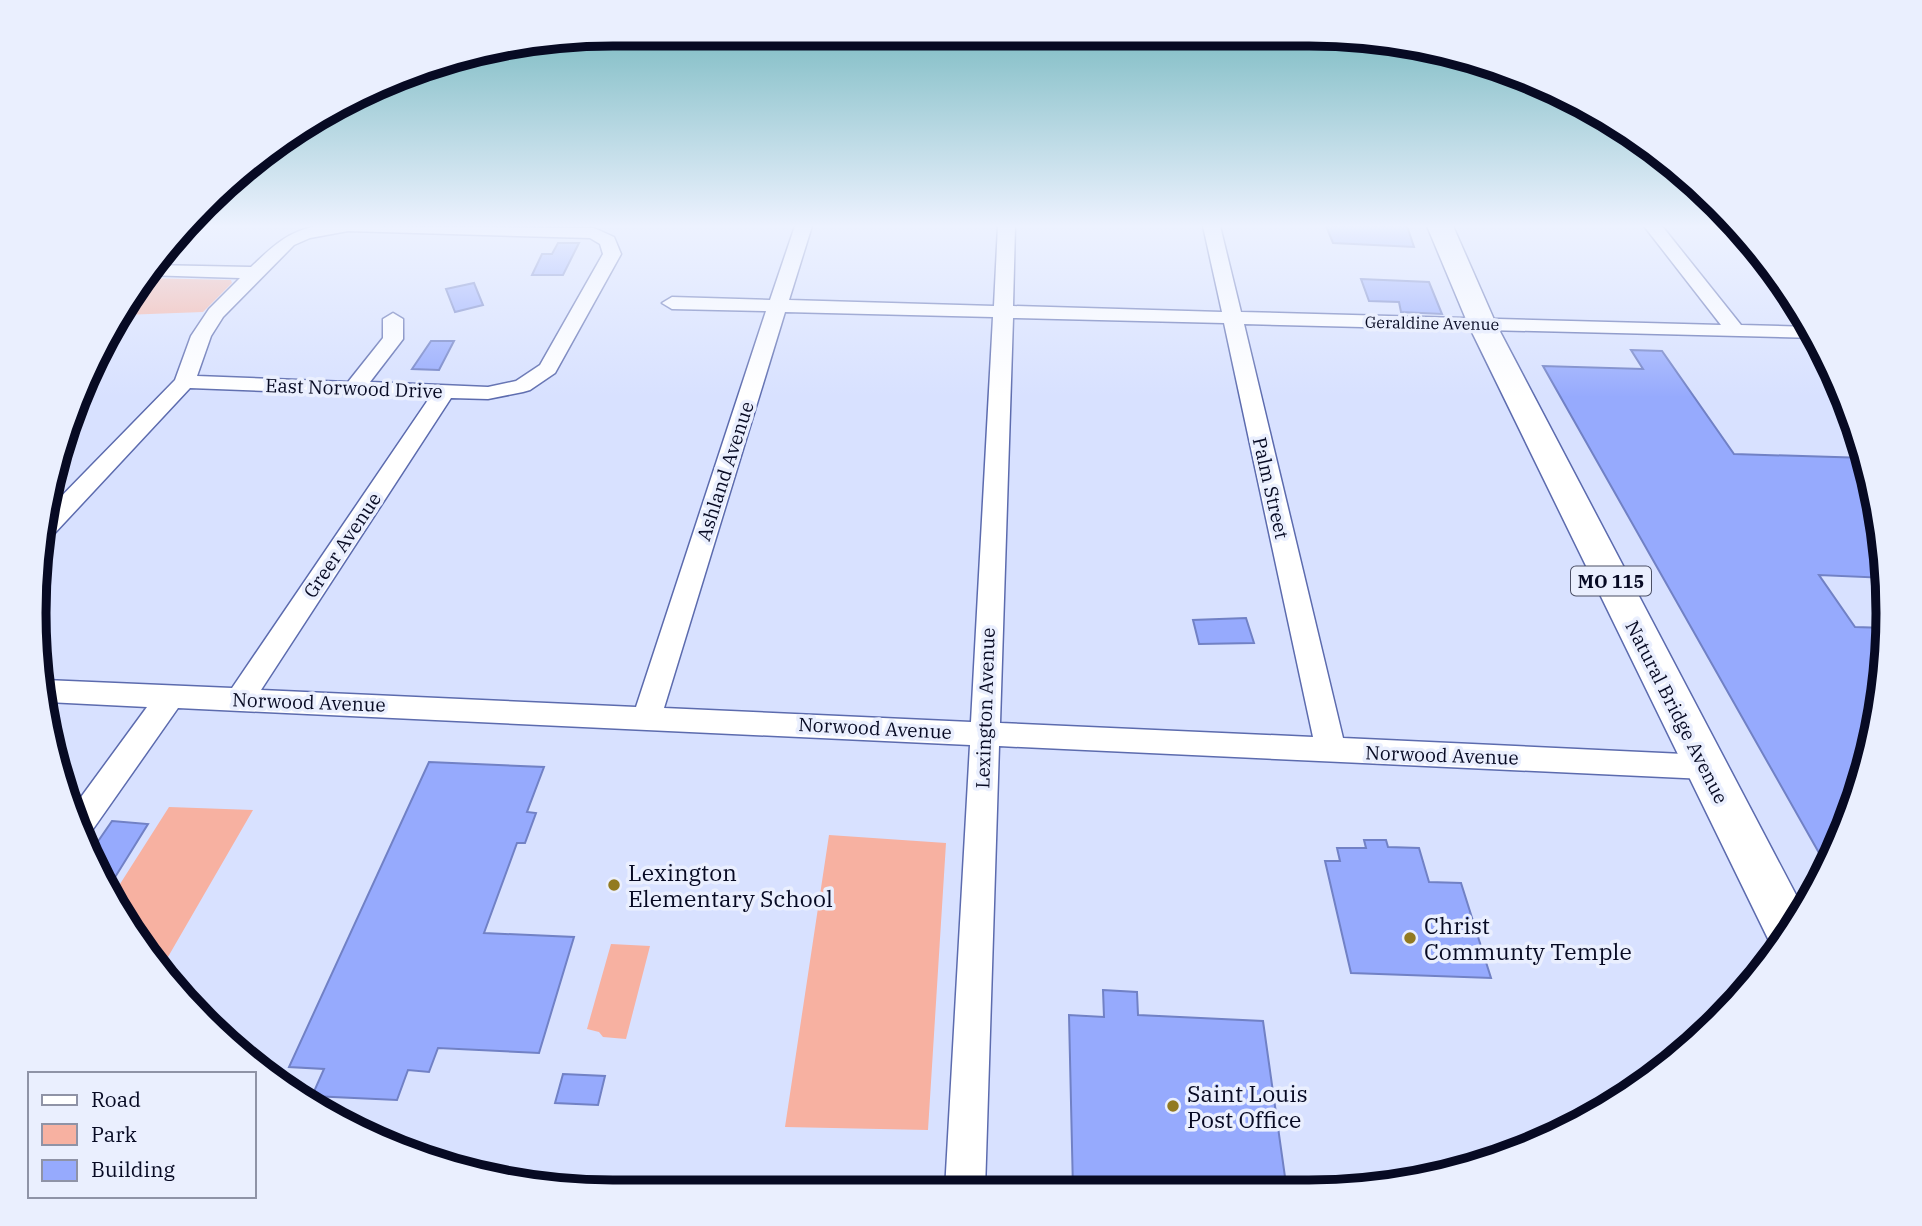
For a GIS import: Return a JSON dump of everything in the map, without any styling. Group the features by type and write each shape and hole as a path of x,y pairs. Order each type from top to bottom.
{"main road":[{"name":"Natural Bridge Avenue","path":"1465,283 1482,324 1785,922"}],"street":[{"path":"53,519 185,382 201,336 216,313 246,283"},
{"name":"East Norwood Drive","path":"185,382 488,393 523,386 548,369 596,283"},
{"name":"Ashland Avenue","path":"647,717 785,283"},
{"name":"Lexington Avenue","path":"965,1180 1004,283"},
{"name":"Palm Street","path":"1225,283 1331,751"},
{"path":"1698,283 1735,330"},
{"name":"Geraldine Avenue","path":"672,303 1735,330 1803,335"},
{"path":"355,387 393,339 393,319"},
{"name":"Greer Avenue","path":"240,699 444,392"},
{"name":"Norwood Avenue","path":"51,691 1705,767"},
{"path":"84,817 170,697"}],"green space":[{"path":"152,283 232,283 203,312 131,315"},
{"path":"169,807 253,810 166,961 141,928 117,888"},
{"path":"829,835 946,843 928,1130 785,1127"},
{"path":"611,944 650,946 626,1039 603,1037 599,1032 587,1029"}],"building":[{"path":"474,283 483,305 455,312 446,289"},
{"path":"1363,283 1429,283 1442,314 1401,312 1399,302 1369,301"},
{"path":"431,341 454,341 439,370 412,369"},
{"path":"1631,350 1662,351 1734,454 1854,458 1866,502 1875,577 1819,575 1855,627 1876,628 1872,687 1857,760 1821,857 1543,366 1643,369"},
{"path":"1246,618 1254,643 1199,644 1193,620"},
{"path":"429,762 544,767 527,812 536,813 525,843 517,843 484,933 574,937 539,1053 438,1048 429,1072 408,1070 397,1100 316,1096 313,1094 324,1069 289,1067"},
{"path":"112,821 148,824 113,881 96,845"},
{"name":"Christ Communty Temple","path":"1364,840 1386,840 1388,847 1419,848 1429,882 1461,883 1491,978 1351,973 1325,861 1340,861 1337,848 1366,848"},
{"name":"Saint Louis Post Office","path":"1103,990 1137,992 1138,1015 1263,1021 1285,1180 1073,1180 1069,1015 1104,1017"},
{"path":"563,1074 605,1076 598,1105 555,1103"}],"place":[{"name":"Lexington Elementary School","path":"614,885"},
{"name":"Christ Communty Temple","path":"1410,938"},
{"name":"Saint Louis Post Office","path":"1173,1106"}]}
